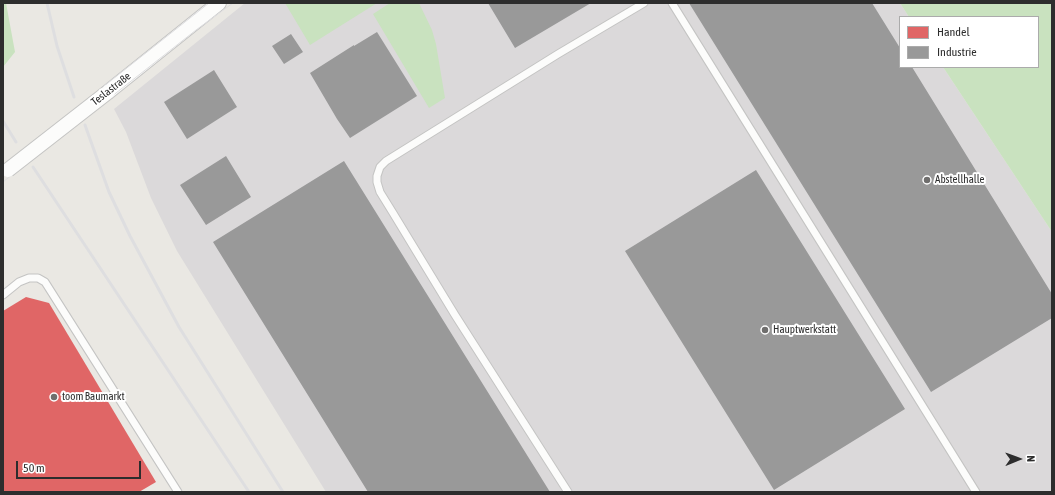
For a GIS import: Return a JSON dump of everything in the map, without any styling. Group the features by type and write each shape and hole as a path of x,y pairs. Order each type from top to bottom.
{"street":[{"name":"Teslastraße","path":"6,172 220,3"}],"lane":[{"path":"568,492 455,315 380,192 377,176 380,167 386,161 509,84 644,3"},
{"path":"672,3 976,492"},
{"path":"3,295 20,282 29,278 38,278 45,282 178,492"}],"shaded area":[{"path":"245,3 900,3 908,16 899,16 899,68 944,68 1052,232 1052,492 326,492 177,251 151,198 126,132 114,109"}],"green space":[{"path":"3,3 6,3 15,52 3,67"},
{"path":"285,3 377,3 310,45"},
{"path":"390,3 419,3 432,30 436,44 445,98 429,108 373,14"},
{"path":"900,3 1052,3 1052,232 944,68 1039,68 1039,16 908,16"}],"building: Handel":[{"name":"toom Baumarkt","path":"26,297 49,303 156,482 139,492 3,492 3,311"}],"building: Industrie":[{"path":"488,3 591,3 515,48"},
{"path":"689,3 872,3 899,46 899,68 913,68 1052,294 1052,318 931,392"},
{"path":"377,32 417,96 350,138 310,73"},
{"path":"291,34 303,52 284,64 272,46"},
{"path":"214,70 237,107 187,139 164,102"},
{"path":"226,156 251,197 206,225 180,185"},
{"path":"344,161 550,492 368,492 213,242"},
{"name":"Hauptwerkstatt","path":"756,170 905,409 774,490 625,251"}],"tram line":[{"path":"3,166 209,3"},
{"path":"3,182 196,30 233,3"}],"railway":[{"path":"47,3 57,46 74,97"},
{"path":"3,121 16,142"},
{"path":"85,125 109,192 130,236 179,327 283,492"},
{"path":"33,167 249,492"}],"place":[{"name":"Abstellhalle","path":"927,180"},
{"name":"Hauptwerkstatt","path":"765,330"},
{"name":"toom Baumarkt","path":"54,397"}]}
